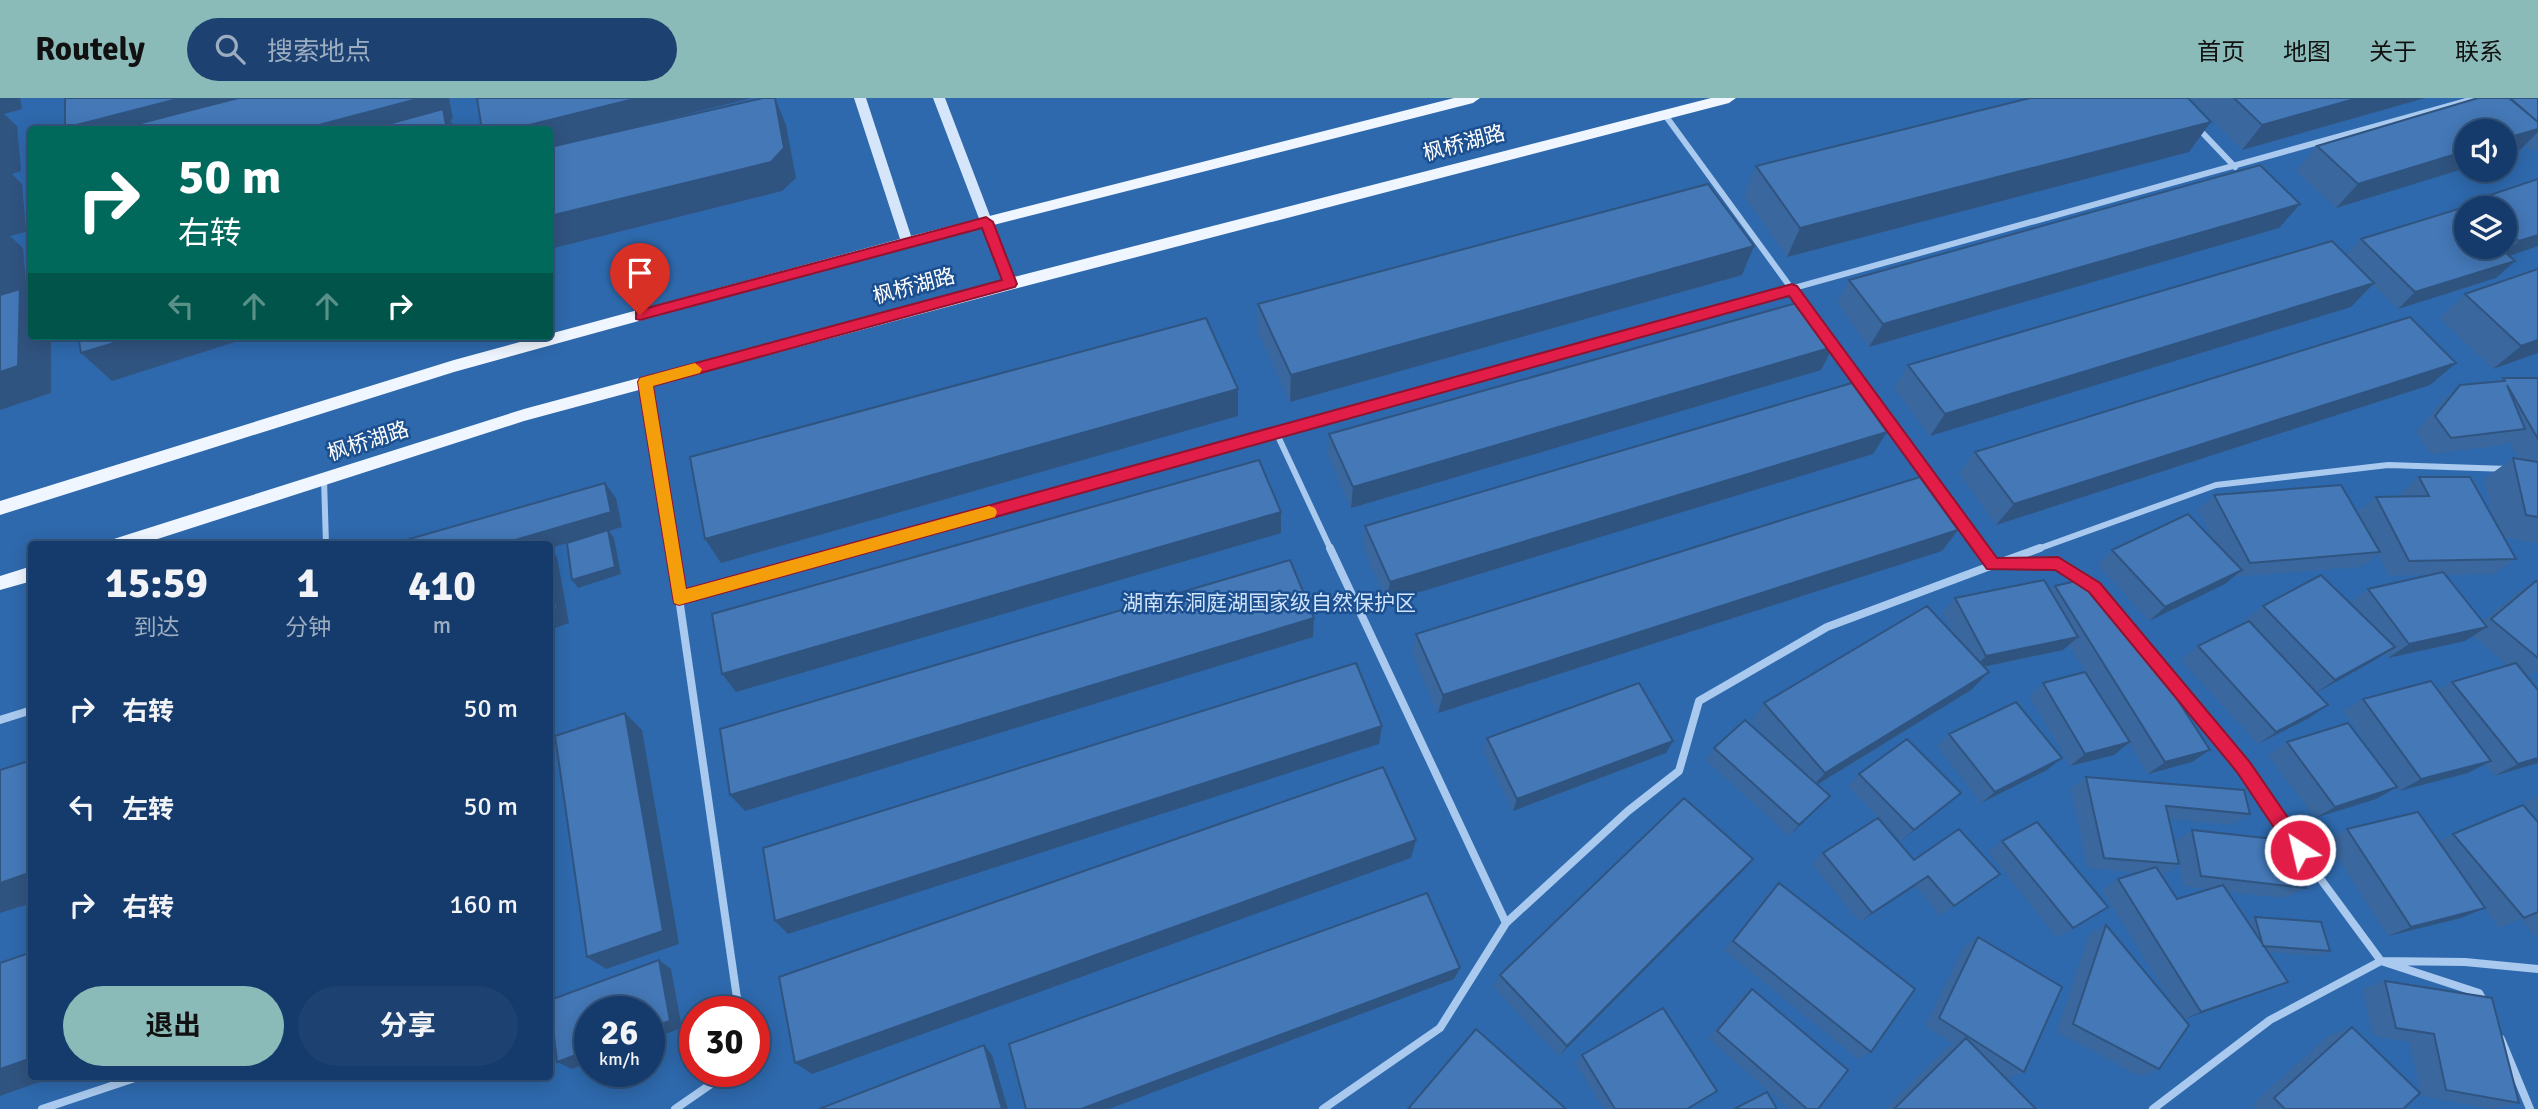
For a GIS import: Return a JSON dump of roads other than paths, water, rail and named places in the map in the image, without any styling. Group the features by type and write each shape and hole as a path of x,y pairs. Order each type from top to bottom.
{"main road":[{"path":"860,98 907,242"},
{"path":"939,98 1010,284"},
{"name":"枫桥湖路","path":"553,339 907,242 1473,98"},
{"name":"枫桥湖路","path":"129,541 524,415 1010,284 1729,98"},
{"name":"枫桥湖路","path":"0,508 454,366 549,340"},
{"path":"0,583 28,574"}],"street":[{"path":"679,598 2477,98"},
{"path":"1665,114 1993,565"},
{"path":"2188,118 2235,167"},
{"path":"645,382 737,996"},
{"path":"1276,432 1506,923"},
{"path":"1323,1109 1440,1028 1506,923 1628,811 1679,771 1699,701 1827,627 2216,485 2388,465 2512,469"},
{"path":"324,479 326,541"},
{"path":"1993,565 2058,564 2095,588 2112,609"},
{"path":"2130,630 2243,767 2286,832 2381,961 2480,993 2490,1016"},
{"path":"0,720 28,711"},
{"path":"2153,1109 2270,1020 2381,961 2465,962 2538,969"},
{"path":"2496,1028 2530,1109"},
{"path":"41,1109 129,1080"},
{"path":"675,1109 707,1087"}],"park label":[{"name":"湖南东洞庭湖国家级自然保护区","path":"1269,603"}]}
